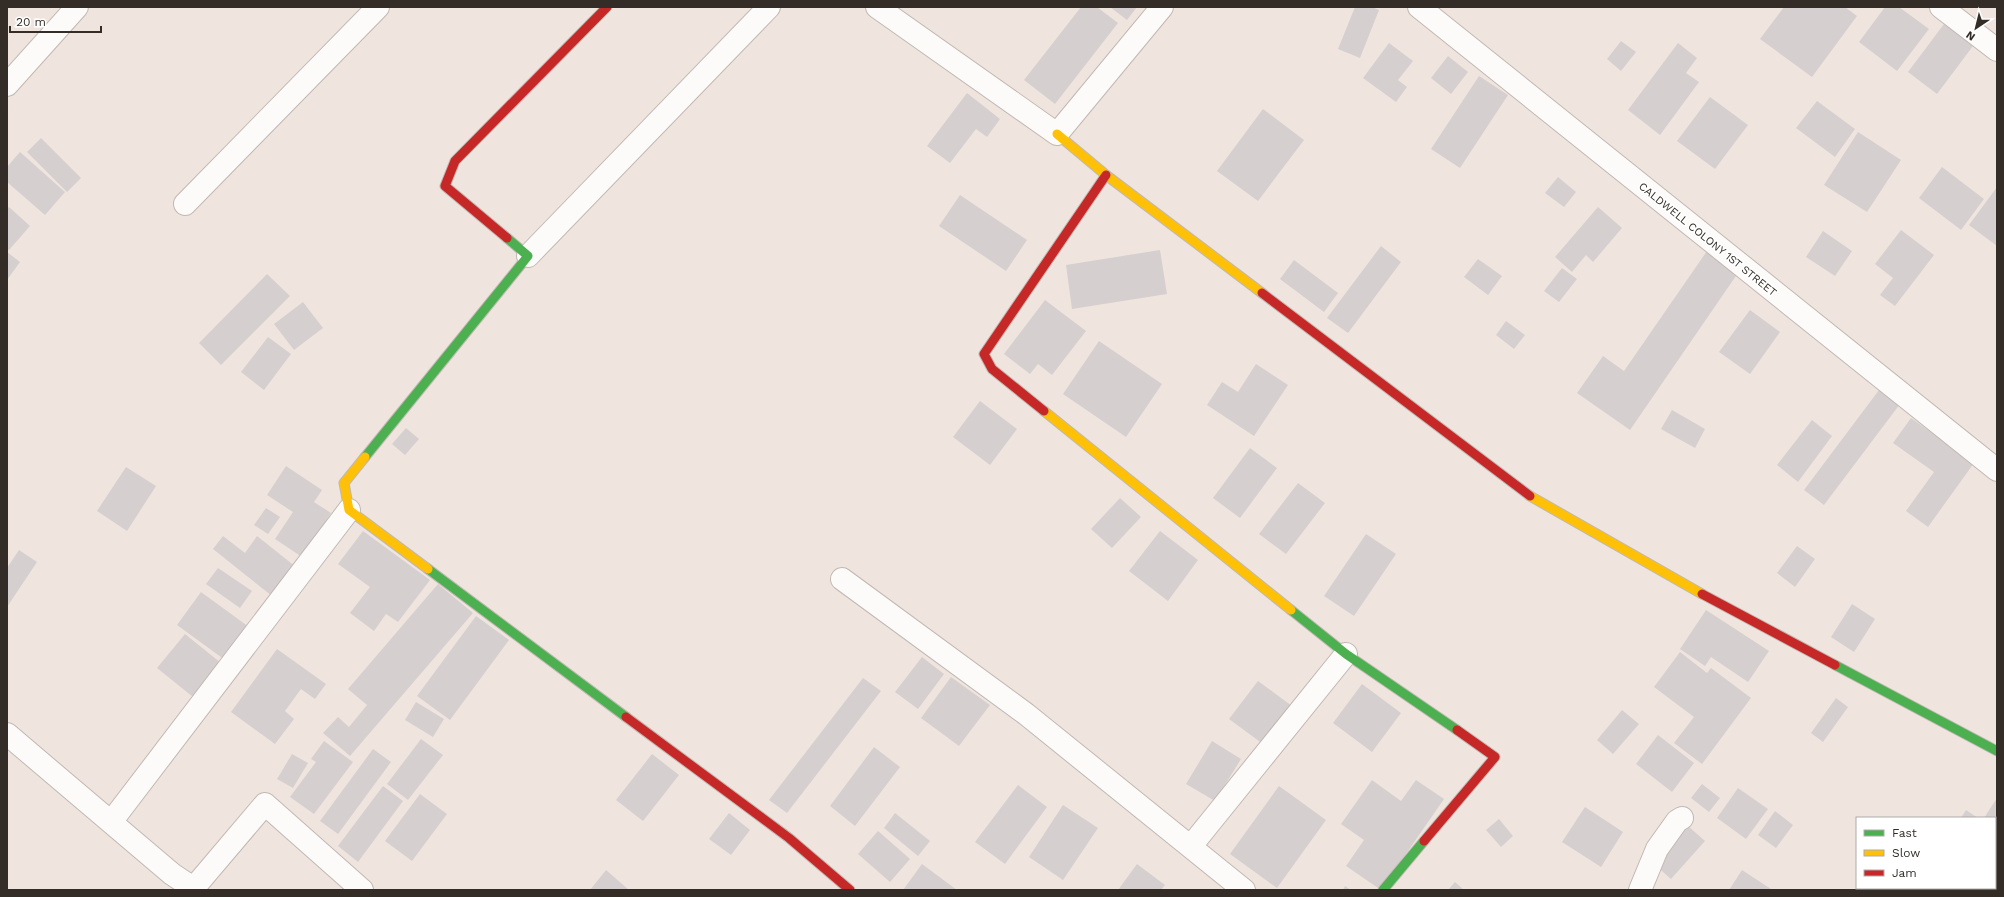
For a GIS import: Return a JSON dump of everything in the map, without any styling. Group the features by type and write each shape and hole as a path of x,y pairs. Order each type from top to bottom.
{"street":[{"path":"7,85 77,7"},
{"path":"185,204 378,7"},
{"path":"528,256 445,186 456,161 607,7"},
{"path":"769,7 528,256 344,483 350,510 789,838 850,890"},
{"path":"877,7 1057,134 1106,175 1530,496 1697,591 1997,751"},
{"path":"1057,134 1162,7"},
{"name":"CALDWELL COLONY 1ST STREET","path":"1419,7 1997,470"},
{"path":"1941,7 1997,50"},
{"path":"1106,175 984,354 992,369 1346,654 1495,757 1383,890"},
{"path":"111,822 350,510"},
{"path":"842,579 1026,714 1244,890"},
{"path":"1191,846 1346,654"},
{"path":"7,734 172,874 193,889 265,804 362,890"},
{"path":"1640,890 1657,849 1677,821 1682,818"}],"building":[{"path":"1081,7 1097,7 1118,23 1055,104 1024,80"},
{"path":"1110,7 1137,7 1127,20"},
{"path":"1355,7 1372,7 1379,10 1360,58 1338,49"},
{"path":"1784,7 1845,7 1857,16 1812,77 1760,39"},
{"path":"1885,7 1899,7 1929,29 1897,71 1859,42"},
{"path":"1947,20 1976,42 1937,94 1908,72"},
{"path":"1621,41 1636,52 1621,71 1607,59"},
{"path":"1389,43 1413,61 1398,80 1407,87 1396,102 1363,78"},
{"path":"1678,43 1697,58 1686,73 1699,82 1660,135 1628,110"},
{"path":"1448,56 1468,72 1451,94 1431,78"},
{"path":"1479,76 1508,95 1460,168 1431,149"},
{"path":"967,93 1000,119 987,137 976,129 950,163 927,146"},
{"path":"1710,97 1748,125 1715,169 1677,141"},
{"path":"1817,101 1855,129 1835,157 1796,128"},
{"path":"1263,109 1304,140 1258,201 1217,171"},
{"path":"1858,132 1901,160 1867,212 1824,185"},
{"path":"41,138 81,178 67,192 27,152"},
{"path":"20,152 65,192 45,215 7,182 7,167"},
{"path":"1942,167 1984,199 1961,230 1919,198"},
{"path":"1558,177 1576,192 1564,207 1545,193"},
{"path":"1997,187 1997,246 1969,225"},
{"path":"960,195 1027,240 1006,271 939,226"},
{"path":"9,207 30,226 9,250 7,249 7,209"},
{"path":"1598,207 1622,228 1593,262 1586,255 1572,272 1555,257"},
{"path":"1901,230 1934,255 1895,306 1880,295 1893,278 1875,264"},
{"path":"1823,231 1852,251 1835,276 1806,257"},
{"path":"1381,246 1401,262 1348,333 1327,318"},
{"path":"1160,250 1167,294 1072,309 1066,265"},
{"path":"1707,251 1738,273 1630,430 1577,393 1603,356 1624,371"},
{"path":"7,252 20,262 7,280"},
{"path":"1478,259 1502,276 1488,295 1464,277"},
{"path":"1294,260 1338,293 1324,312 1280,279"},
{"path":"1562,268 1577,279 1559,302 1544,291"},
{"path":"267,274 290,296 221,365 199,343"},
{"path":"1045,300 1086,331 1052,375 1038,364 1030,374 1004,354"},
{"path":"303,302 323,328 294,350 274,324"},
{"path":"1750,310 1780,332 1750,374 1719,352"},
{"path":"1506,321 1525,335 1514,349 1496,335"},
{"path":"268,337 291,354 264,390 241,372"},
{"path":"1099,341 1162,384 1126,437 1063,394"},
{"path":"1256,364 1288,385 1254,436 1207,405 1222,382 1238,392"},
{"path":"1882,386 1903,400 1824,505 1804,490"},
{"path":"980,401 1017,429 990,465 953,437"},
{"path":"1672,410 1705,429 1695,448 1661,429"},
{"path":"1911,418 1974,463 1928,527 1906,511 1934,472 1893,443"},
{"path":"1812,420 1832,436 1798,482 1777,465"},
{"path":"406,428 419,439 405,455 392,444"},
{"path":"1250,448 1277,468 1240,518 1213,498"},
{"path":"286,466 322,490 314,502 331,513 302,557 275,539 293,512 267,495"},
{"path":"126,467 156,486 127,531 97,511"},
{"path":"1298,483 1325,503 1286,554 1259,534"},
{"path":"1120,498 1141,517 1112,548 1091,529"},
{"path":"266,508 280,517 268,534 254,525"},
{"path":"363,531 430,580 398,622 386,614 374,631 350,613 370,587 338,564"},
{"path":"1160,531 1198,560 1168,601 1129,571"},
{"path":"1366,534 1396,554 1354,616 1324,596"},
{"path":"223,536 245,553 257,536 296,567 272,596 213,549"},
{"path":"1797,546 1815,559 1795,587 1777,573"},
{"path":"19,550 37,562 7,607 7,568"},
{"path":"218,568 252,591 240,608 206,584"},
{"path":"438,584 473,613 350,756 323,733 338,717 349,727 367,705 348,689"},
{"path":"201,592 249,627 225,660 177,625"},
{"path":"1852,604 1875,619 1854,652 1831,637"},
{"path":"1706,610 1769,651 1748,682 1711,657 1705,666 1680,649"},
{"path":"476,616 509,640 450,720 417,696"},
{"path":"185,634 221,663 193,697 157,668"},
{"path":"277,649 326,684 315,699 301,689 285,711 294,719 275,744 231,712"},
{"path":"1680,652 1707,673 1711,668 1751,698 1702,764 1674,743 1694,717 1654,687"},
{"path":"922,657 944,674 918,709 895,692"},
{"path":"951,677 990,705 959,746 921,718"},
{"path":"863,678 881,691 787,813 769,800"},
{"path":"1258,681 1296,709 1267,747 1229,719"},
{"path":"1362,684 1401,713 1372,752 1333,723"},
{"path":"1836,698 1848,707 1823,742 1811,733"},
{"path":"416,702 444,719 433,737 405,720"},
{"path":"1622,710 1639,724 1613,754 1597,740"},
{"path":"1658,735 1694,763 1672,792 1636,764"},
{"path":"421,739 443,755 408,800 387,784"},
{"path":"324,741 353,762 314,814 290,797 316,762 311,759"},
{"path":"1212,741 1241,759 1215,801 1186,784"},
{"path":"874,747 900,767 855,826 830,806"},
{"path":"373,749 391,762 338,834 320,821"},
{"path":"292,754 308,763 293,788 277,779"},
{"path":"652,754 679,775 643,821 616,800"},
{"path":"1372,780 1401,801 1416,780 1444,799 1381,890 1346,866 1364,840 1341,824"},
{"path":"1702,784 1720,798 1709,812 1691,798"},
{"path":"1018,785 1047,807 1005,864 975,842"},
{"path":"383,786 403,801 358,862 338,846"},
{"path":"1279,786 1326,820 1277,888 1230,854"},
{"path":"1738,788 1768,809 1746,839 1717,818"},
{"path":"420,794 447,814 412,861 385,841"},
{"path":"1997,798 1997,814 1996,817 1985,817"},
{"path":"1063,805 1098,828 1063,880 1029,857"},
{"path":"1585,807 1623,832 1601,867 1562,842"},
{"path":"1966,810 1976,817 1962,817"},
{"path":"1775,811 1793,825 1776,848 1758,835"},
{"path":"729,813 750,830 731,855 709,839"},
{"path":"895,813 930,841 918,856 884,828"},
{"path":"1499,819 1513,836 1501,847 1486,830"},
{"path":"1688,826 1705,841 1671,879 1654,864"},
{"path":"878,831 910,859 890,882 858,854"},
{"path":"922,864 957,890 903,890"},
{"path":"1137,864 1165,885 1161,890 1118,890"},
{"path":"606,870 629,890 590,890"},
{"path":"1742,870 1771,889 1729,890"},
{"path":"1455,882 1464,890 1448,890"},
{"path":"1345,886 1351,890 1343,890"},
{"path":"1890,889 1891,890 1859,890"},
{"path":"1916,889 1938,889 1937,890"}],"traffic: fast":[{"path":"365,457 528,256 507,238"},
{"path":"428,569 626,717"},
{"path":"1291,610 1346,654 1457,730"},
{"path":"1835,665 1997,751"},
{"path":"1383,890 1424,841"}],"traffic: slow":[{"path":"1057,134 1106,175 1262,293"},
{"path":"1044,411 1291,610"},
{"path":"365,457 344,483 349,510 428,569"},
{"path":"1530,496 1702,594"}],"traffic: jam":[{"path":"507,238 445,186 455,161 607,7"},
{"path":"1044,411 992,369 984,354 1106,175"},
{"path":"1262,293 1530,496"},
{"path":"1702,594 1835,665"},
{"path":"626,717 789,838 850,890"},
{"path":"1424,841 1495,757 1457,730"}]}
